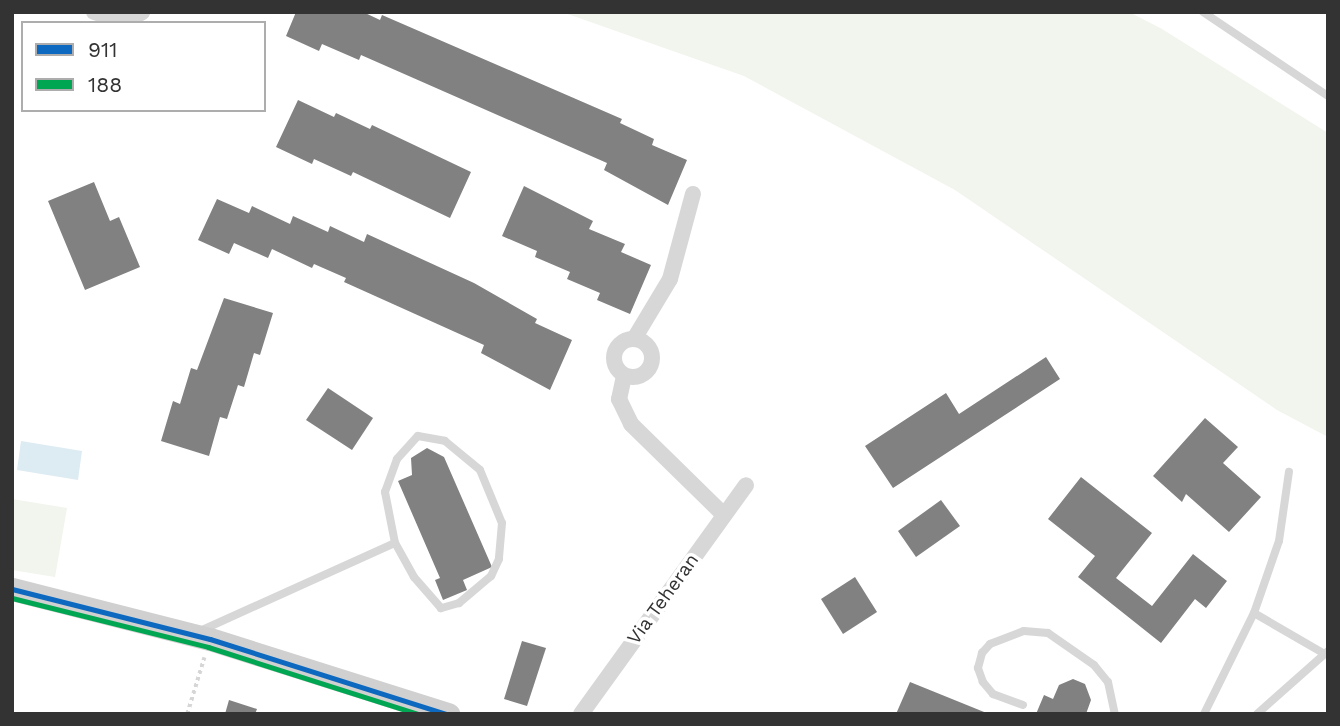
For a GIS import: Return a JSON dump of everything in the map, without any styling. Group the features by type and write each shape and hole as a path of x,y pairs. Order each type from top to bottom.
{"main road":[{"path":"12,589 201,637 448,714"}],"street":[{"path":"94,12 122,21"},
{"path":"127,21 142,12"},
{"path":"634,339 670,279 693,194"},
{"path":"634,339 649,348 652,360 642,375 624,376 615,367 614,354 621,342 634,339"},
{"path":"624,376 619,399 631,424 724,514"},
{"name":"Via Teheran","path":"581,714 746,485"}],"lane":[{"path":"1203,12 1328,96"},
{"path":"418,436 445,441 480,470 500,510 499,559 491,576 459,603 441,608 414,576 395,543 385,492 389,473 418,436"},
{"path":"1204,714 1254,613 1279,541 1289,472"},
{"path":"201,637 395,543"},
{"path":"1254,613 1325,652 1257,714"},
{"path":"1024,705 993,694 978,668 990,644 1024,631 1048,633 1094,665 1108,682 1115,714"}],"path":[{"path":"187,714 201,637"}],"shaded area":[{"path":"562,12 1129,12 1162,29 1328,133 1328,437 1277,410 955,190 744,76"},
{"path":"21,441 82,451 78,480 17,470"},
{"path":"12,499 67,508 55,577 12,570"}],"building":[{"path":"296,12 363,12 380,20 382,15 622,119 620,123 654,139 652,145 687,160 668,205 604,170 607,163 361,55 359,60 322,44 319,51 286,36"},
{"path":"298,100 334,117 336,113 370,129 372,125 471,172 450,218 353,172 351,176 314,159 312,164 276,147"},
{"path":"94,182 110,221 119,217 140,267 85,290 48,201"},
{"path":"524,186 593,221 589,229 625,244 621,252 651,265 630,314 597,300 600,293 567,279 570,272 535,257 537,251 502,236"},
{"path":"217,199 249,213 252,206 290,224 293,216 328,232 330,226 364,242 367,234 474,283 537,319 535,323 572,340 550,390 481,353 484,345 344,282 346,278 314,264 312,268 272,249 268,258 234,243 229,254 198,240"},
{"path":"224,298 273,313 260,355 254,353 244,387 238,385 227,419 220,417 209,456 161,441 173,401 180,404 191,368 197,370"},
{"path":"1046,357 1060,379 893,488 865,446 946,393 959,414"},
{"path":"328,388 373,418 352,450 306,420"},
{"path":"1205,418 1238,447 1223,463 1261,497 1229,532 1186,494 1182,502 1153,476"},
{"path":"427,448 444,457 492,567 463,580 467,590 443,600 435,580 440,578 398,481 412,475 411,458"},
{"path":"1081,477 1152,533 1116,578 1152,606 1193,554 1227,581 1206,608 1195,599 1161,643 1078,577 1095,556 1048,519"},
{"path":"941,500 960,526 916,557 898,531"},
{"path":"855,577 877,612 843,634 821,599"},
{"path":"522,641 546,648 527,706 504,699"},
{"path":"1073,679 1085,684 1091,700 1086,714 1036,714 1044,695 1053,699 1059,685"},
{"path":"910,682 989,714 896,714"},
{"path":"229,700 257,709 255,714 225,714"}],"transit line":[{"name":"911","path":"12,589 210,639 447,714"},
{"name":"188","path":"12,598 208,647 418,714"}]}
